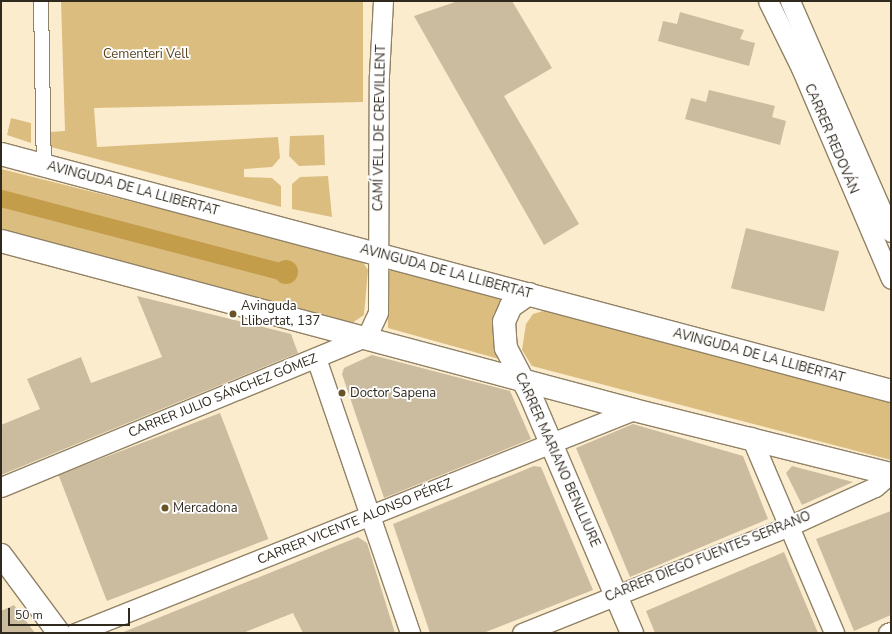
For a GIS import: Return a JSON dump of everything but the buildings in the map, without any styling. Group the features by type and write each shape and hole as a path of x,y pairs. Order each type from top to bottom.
{"main road":[{"name":"AVINGUDA DE LA LLIBERTAT","path":"1,154 891,391"},
{"path":"1,241 367,336 634,410 751,438 890,474"},
{"name":"CARRER MARIANO BENLLIURE","path":"528,294 511,306 504,322 506,348 523,378 632,633"},
{"path":"1,555 59,633"}],"street":[{"path":"41,1 44,165"},
{"name":"CAMÍ VELL DE CREVILLENT","path":"379,254 378,75 384,1"},
{"name":"CARRER REDOVÁN","path":"768,1 801,68 891,279"},
{"name":"CARRER REDOVÁN","path":"790,1 891,232"},
{"path":"367,336 378,312 379,254"},
{"name":"CARRER JULIO SÁNCHEZ GÓMEZ","path":"1,487 367,336"},
{"path":"316,358 410,633"},
{"name":"CARRER VICENTE ALONSO PÉREZ","path":"76,633 634,410"},
{"path":"751,438 834,633"},
{"name":"CARRER DIEGO FUENTES SERRANO","path":"522,633 789,526 875,487 890,474"}],"green space":[{"name":"Cementeri Vell","path":"61,1 363,1 363,102 94,108 97,147 278,137 280,158 272,167 244,169 244,177 272,178 281,186 281,207 51,147 50,132 65,131"},
{"path":"11,118 31,123 31,143 7,135"},
{"path":"324,135 325,165 299,166 289,156 290,136"},
{"path":"1,169 361,259 368,270 364,315 352,323 1,229"},
{"path":"328,176 332,217 292,209 292,184 300,177"},
{"path":"394,268 503,298 493,315 493,341 499,359 388,328 387,273"},
{"path":"550,309 891,398 891,460 532,366 522,350 526,324 533,314"}],"shaded area":[{"path":"286,260 291,261 297,267 297,277 291,283 286,284 281,283 275,277 274,272 275,267 281,261"}],"waterway":[{"path":"1,198 280,271"}],"place":[{"name":"Avinguda Llibertat, 137","path":"233,314"},
{"name":"Doctor Sapena","path":"342,393"},
{"name":"Mercadona","path":"165,508"}]}
